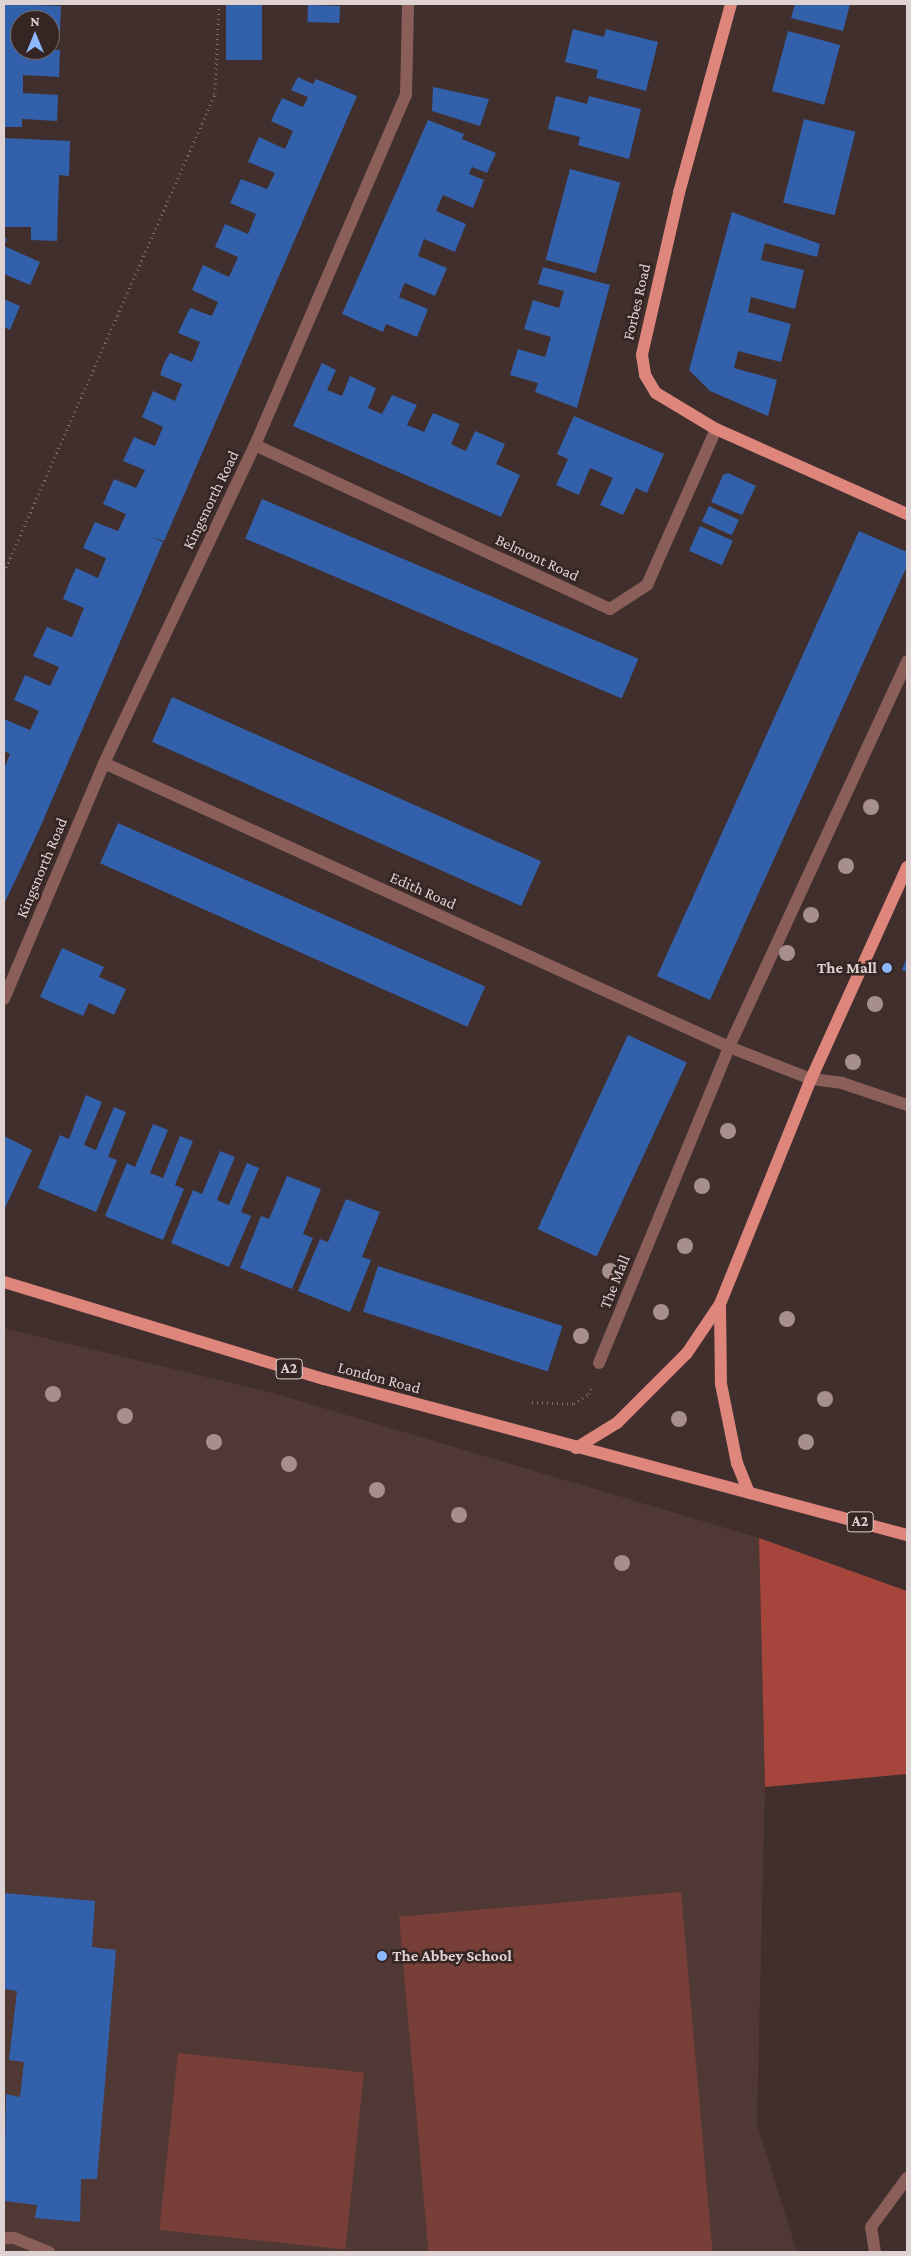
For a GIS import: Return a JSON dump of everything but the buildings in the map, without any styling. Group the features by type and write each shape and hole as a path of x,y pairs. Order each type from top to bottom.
{"main road":[{"name":"Forbes Road","path":"731,4 679,193 642,355 645,375 656,393 716,429 907,514"},
{"path":"576,1448 617,1423 687,1353 720,1304 810,1079 907,866"},
{"name":"London Road","path":"4,1282 324,1380 749,1493"},
{"path":"720,1304 721,1384 737,1463 749,1493"},
{"name":"A2","path":"749,1493 907,1535"}],"street":[{"name":"Kingsnorth Road","path":"4,1000 104,763 256,445 406,94 408,4"},
{"name":"Belmont Road","path":"256,445 610,609 647,584 716,429"},
{"name":"The Mall","path":"599,1363 729,1047 907,661"},
{"name":"Edith Road","path":"104,763 729,1047"},
{"path":"729,1047 810,1079 842,1083 907,1105"},
{"path":"875,2252 871,2227 907,2178"},
{"path":"4,2238 14,2238 49,2252"}],"path":[{"path":"4,572 215,94 219,4"},
{"path":"532,1402 574,1404 589,1394 599,1363"}],"shaded area":[{"name":"The Abbey School","path":"4,1328 273,1393 759,1538 765,1787 757,2124 797,2252 4,2252"},
{"path":"759,1538 907,1591 907,1774 765,1787"},
{"path":"681,1892 712,2252 428,2252 399,1917"},
{"path":"178,2053 364,2073 345,2250 159,2230"}],"place":[{"name":"The Mall","path":"887,968"},
{"name":"The Abbey School","path":"382,1956"}]}
